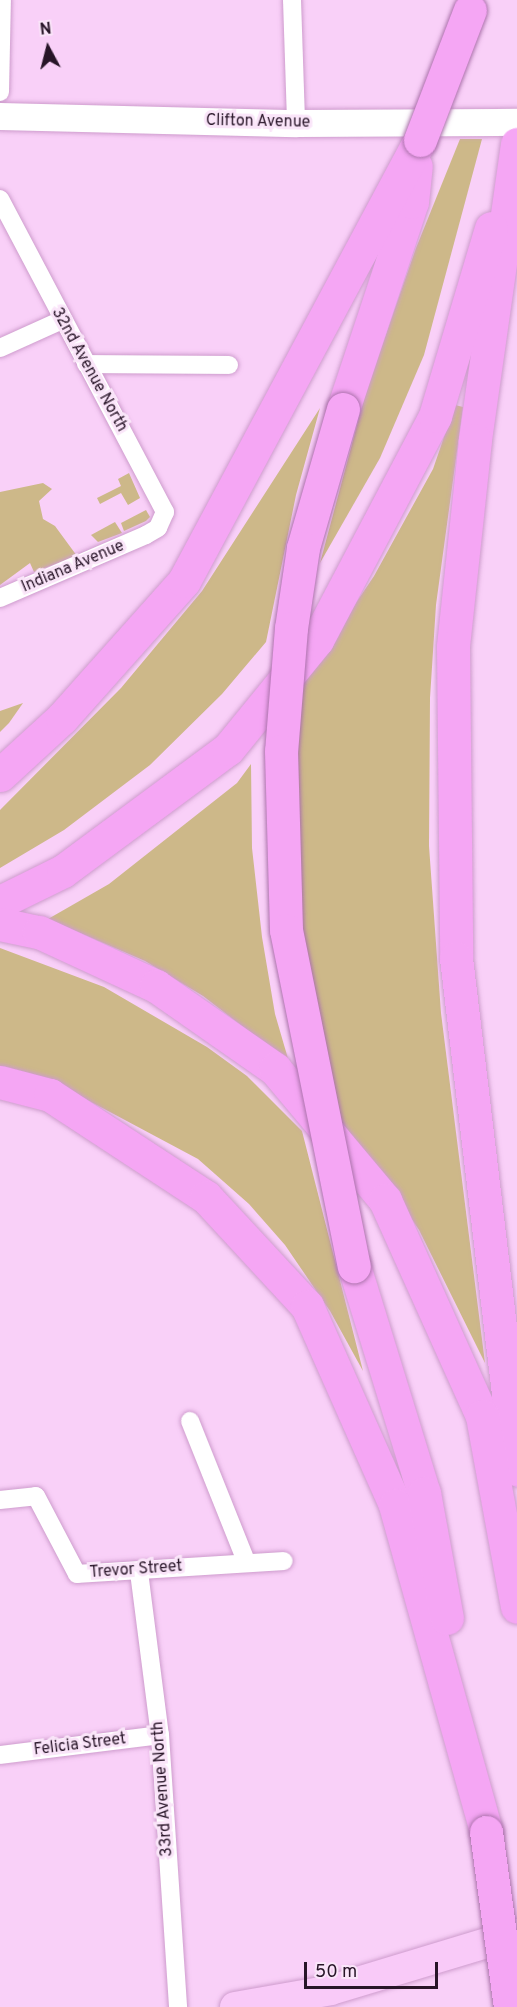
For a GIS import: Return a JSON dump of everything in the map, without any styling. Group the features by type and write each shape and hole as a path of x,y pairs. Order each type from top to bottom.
{"highway":[{"path":"0,775 62,718 184,581 419,142 472,5"},
{"path":"419,142 412,202 343,409 303,548 291,628 281,751 286,930 354,1266 424,1493 486,1832 510,2007"},
{"path":"0,902 63,871 228,749 317,640 435,416 517,143"},
{"path":"517,143 475,440 453,647 456,958 517,1469"},
{"path":"0,924 39,932 156,986 275,1069 385,1200 482,1416 517,1607"},
{"path":"0,1082 50,1095 206,1197 307,1306 395,1505 486,1832"}],"main road":[{"path":"235,2007 332,1999 517,1934"}],"street":[{"path":"0,92 2,0"},
{"path":"292,0 296,123"},
{"name":"Clifton Avenue","path":"0,116 296,123 517,122"},
{"name":"32nd Avenue North","path":"0,199 62,320 163,504 164,520 146,536"},
{"path":"0,348 62,320"},
{"path":"86,364 229,365"},
{"name":"Indiana Avenue","path":"0,598 146,536"},
{"path":"190,1420 246,1561"},
{"name":"Trevor Street","path":"0,1500 36,1496 77,1574 139,1572 246,1561 284,1561"},
{"name":"33rd Avenue North","path":"139,1572 160,1735 178,2007"},
{"name":"Felicia Street","path":"0,1755 160,1735"}],"shaded area":[{"path":"460,139 482,139 424,355 380,458 320,563 366,392 416,248"},
{"path":"455,405 463,407 436,605 430,698 429,846 441,1013 485,1363 419,1230 377,1166 342,1123 303,932 295,820 299,688 374,576 433,469"},
{"path":"320,408 296,495 266,642 222,694 150,765 64,830 0,868 0,810 121,688 202,591"},
{"path":"129,473 140,498 128,505 121,493 100,504 97,498 121,486 118,479"},
{"path":"43,483 52,489 39,501 43,519 55,526 77,556 34,572 30,563 0,585 0,492"},
{"path":"146,510 150,517 146,521 124,531 121,523"},
{"path":"115,522 122,533 98,542 91,535"},
{"path":"23,703 9,723 0,732 0,711"},
{"path":"251,764 252,848 262,937 275,1014 289,1062 203,996 145,961 48,919 109,884 237,783"},
{"path":"0,948 104,987 207,1047 247,1076 302,1131 363,1371 330,1311 285,1245 249,1204 198,1159 63,1087 0,1066"}]}
